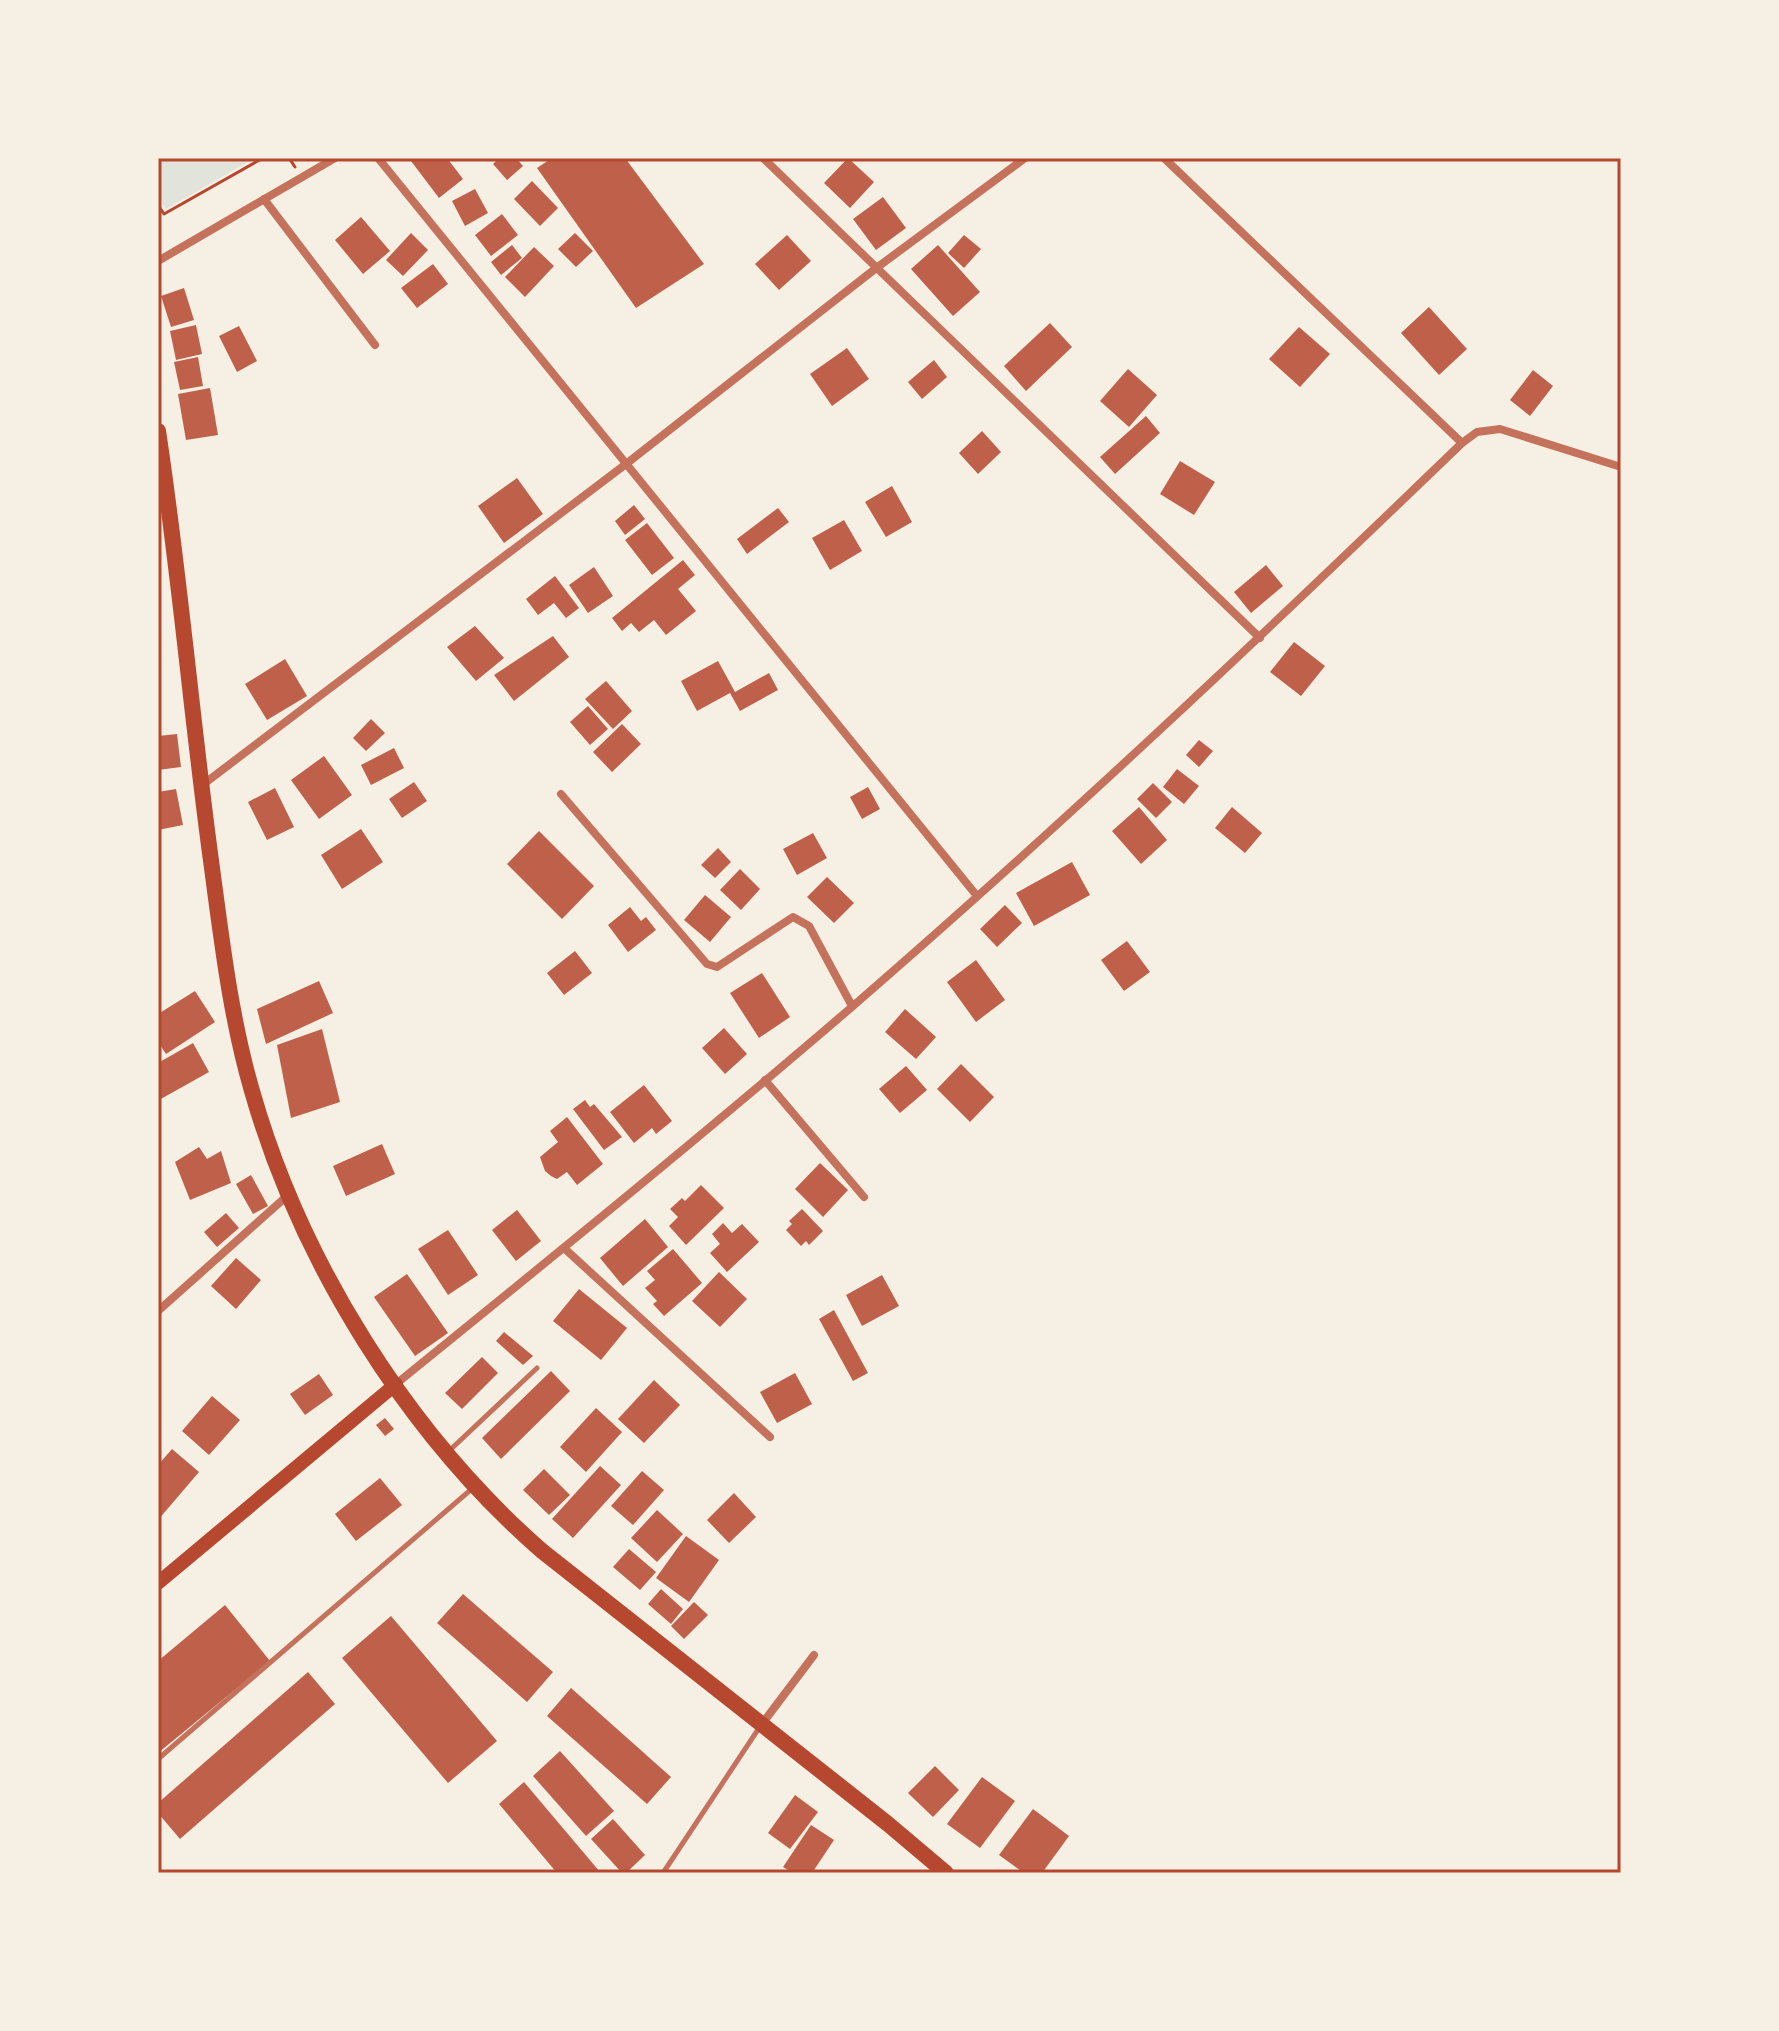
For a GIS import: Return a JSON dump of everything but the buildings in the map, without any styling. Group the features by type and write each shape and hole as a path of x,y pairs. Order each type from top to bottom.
{"main road":[{"path":"158,431 201,786 237,1033 252,1091 287,1196 334,1285 367,1342 447,1454 507,1520 946,1873"},
{"path":"158,1583 396,1384"}],"street":[{"path":"158,261 335,158"},
{"path":"378,158 977,896"},
{"path":"763,158 1260,638"},
{"path":"201,786 626,464 875,269 1025,158"},
{"path":"1164,158 1462,443"},
{"path":"264,199 375,345"},
{"path":"396,1384 765,1080 977,896 1260,638 1462,443 1477,432 1500,429 1621,467"},
{"path":"561,794 707,964 717,967 793,917 809,926 852,1006"},
{"path":"765,1080 864,1197"},
{"path":"158,1311 287,1196"},
{"path":"564,1248 770,1437"},
{"path":"158,1296 165,1304"},
{"path":"762,1724 814,1655"}],"lane":[{"path":"447,1454 537,1368"},
{"path":"158,1759 475,1486"},
{"path":"663,1873 762,1724"}],"path":[{"path":"158,205 164,214 263,158"}],"shaded area":[{"path":"158,158 255,158 166,209 158,194"}]}
